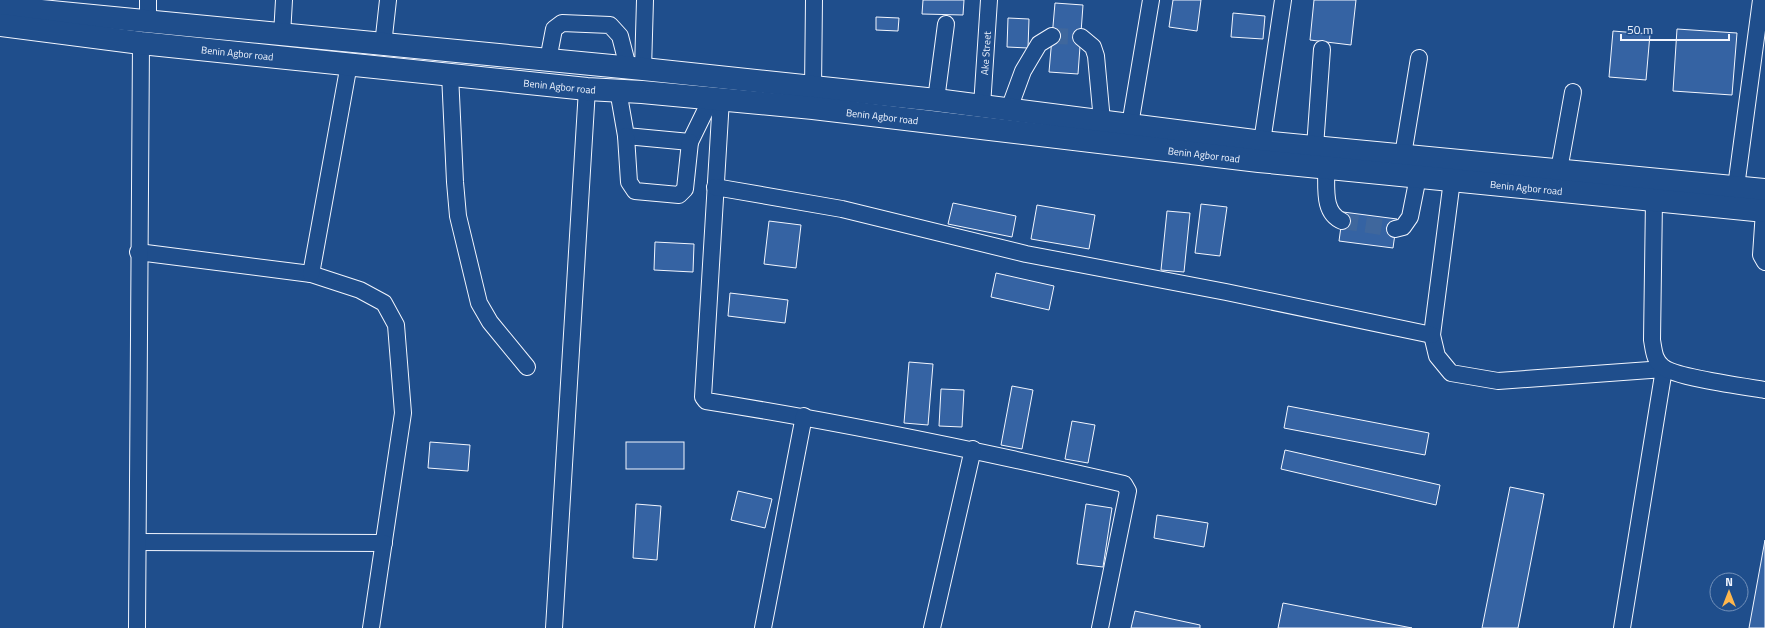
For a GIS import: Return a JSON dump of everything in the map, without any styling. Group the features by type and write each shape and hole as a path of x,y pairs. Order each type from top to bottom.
{"highway":[{"name":"Benin Agbor road","path":"6,10 53,6 148,22 636,68 936,100 1262,142 1736,187 1765,204"},
{"name":"Benin Agbor road","path":"6,10 141,43 588,89 618,90 814,108 1326,168 1654,200 1765,204"}],"street":[{"path":"148,0 148,22"},
{"path":"282,35 284,0"},
{"path":"383,45 388,0"},
{"path":"636,68 646,0"},
{"path":"814,0 814,88"},
{"name":"Ake Street","path":"982,106 988,0"},
{"path":"1130,125 1151,0"},
{"path":"1262,142 1283,0"},
{"path":"1736,187 1761,0"},
{"path":"548,60 554,29 562,23 610,25 620,36 636,68"},
{"path":"936,100 946,24"},
{"path":"1009,109 1023,71 1039,44 1052,36"},
{"path":"1081,37 1093,47 1096,56 1102,121"},
{"path":"137,628 138,252 141,43"},
{"path":"1315,147 1322,50"},
{"path":"1403,155 1419,58"},
{"path":"311,274 349,64"},
{"path":"450,74 458,216 479,303 490,322 527,366"},
{"path":"554,628 588,89"},
{"path":"618,90 626,136 629,182 635,191 679,195 685,189 690,142 716,99"},
{"path":"1559,170 1573,92"},
{"path":"716,99 715,187 703,397 706,401 804,416 973,449 1124,484 1128,491 1100,628"},
{"path":"626,136 690,142"},
{"path":"1326,168 1328,207 1335,218 1342,221"},
{"path":"1395,229 1403,228 1410,217 1418,177"},
{"path":"1452,180 1432,335 1437,356 1451,373 1498,381 1664,369 1692,377 1765,390"},
{"path":"715,187 842,209 1026,254 1234,293 1432,335"},
{"path":"1654,200 1652,340 1654,358 1664,369"},
{"path":"1765,204 1761,254 1765,262"},
{"path":"138,252 311,274 360,290 384,303 396,325 403,413 371,628"},
{"path":"1622,628 1664,369"},
{"path":"764,628 804,416"},
{"path":"932,628 973,449"},
{"path":"138,542 384,543"}],"building":[{"path":"923,0 964,0 963,15 922,14"},
{"path":"1173,0 1201,0 1197,31 1169,27"},
{"path":"1314,0 1356,0 1351,45 1310,40"},
{"path":"1055,3 1083,5 1078,74 1049,72"},
{"path":"1233,13 1265,16 1263,39 1231,37"},
{"path":"876,17 899,18 898,31 876,30"},
{"path":"1008,18 1029,19 1028,48 1007,47"},
{"path":"1677,29 1737,33 1732,95 1673,91"},
{"path":"1613,31 1650,34 1646,80 1609,77"},
{"path":"953,203 1016,216 1012,237 948,224"},
{"path":"1201,204 1227,207 1220,256 1195,253"},
{"path":"1037,205 1095,215 1089,249 1031,239"},
{"path":"1167,211 1190,213 1184,272 1161,270"},
{"path":"1343,212 1397,219 1393,248 1339,241"},
{"path":"769,221 801,225 796,268 764,264"},
{"path":"655,242 694,244 693,272 654,270"},
{"path":"996,273 1054,286 1049,310 991,297"},
{"path":"730,293 788,300 785,323 728,316"},
{"path":"909,362 933,364 928,425 904,423"},
{"path":"1012,386 1033,390 1022,449 1001,445"},
{"path":"941,389 964,390 962,427 939,426"},
{"path":"1288,406 1429,433 1425,455 1284,428"},
{"path":"1072,421 1095,425 1088,463 1065,459"},
{"path":"430,442 470,445 468,471 428,468"},
{"path":"626,442 684,442 684,469 626,469"},
{"path":"1285,450 1440,485 1436,505 1281,469"},
{"path":"1510,487 1544,494 1518,628 1482,628"},
{"path":"738,491 772,499 765,528 731,520"},
{"path":"636,504 661,506 657,560 633,558"},
{"path":"1086,504 1112,508 1103,567 1077,564"},
{"path":"1157,515 1208,523 1204,547 1154,538"},
{"path":"1765,540 1765,628 1749,628"},
{"path":"1283,603 1412,628 1278,628"},
{"path":"1135,611 1200,625 1200,628 1131,628"}],"tunnel":[{"path":"1052,36 1081,37"},
{"path":"1342,221 1395,229"}]}
